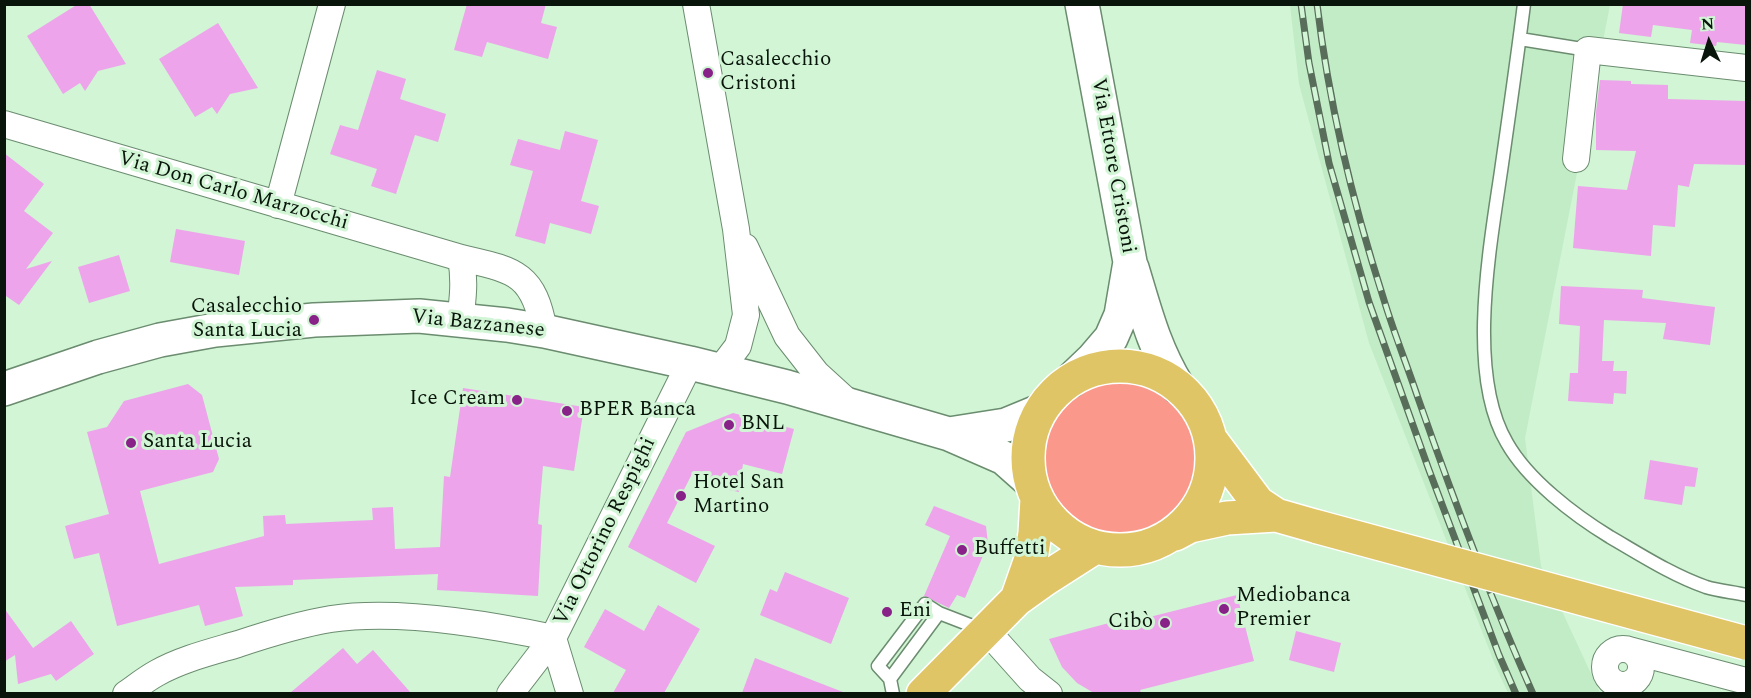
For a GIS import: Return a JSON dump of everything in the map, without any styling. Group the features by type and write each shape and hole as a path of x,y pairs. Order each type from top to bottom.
{"main road":[{"name":"Via Ettore Cristoni","path":"1070,381 1111,338 1120,315 1130,262 1082,4"},
{"path":"1130,262 1155,345 1178,387"},
{"name":"Via Bazzanese","path":"4,389 98,357 160,340 216,330 355,317 419,316 460,320 544,331 705,367 787,387 949,434 1004,458 1034,490"},
{"path":"1017,599 1031,559 1035,533 1034,490 1027,463 1028,445 1033,428 1040,411 1053,394 1070,381 1089,371 1111,367 1134,367 1156,373 1188,396 1206,424 1211,440 1212,460 1210,479 1203,498 1193,515 1163,540"},
{"name":"Via Bazzanese","path":"949,434 1006,425 1040,411"},
{"path":"1211,440 1258,502 1276,515"},
{"path":"1034,490 1052,520 1071,537 1095,547 1118,550 1141,548 1190,526 1227,518 1276,515 1746,643"},
{"path":"923,693 1017,599 1095,547"}],"street":[{"path":"278,205 333,4"},
{"path":"696,4 736,229 746,315 738,346 705,367"},
{"path":"1576,159 1588,50 1746,68"},
{"name":"Via Don Carlo Marzocchi","path":"4,124 461,258 500,267 515,273 532,293 541,312 544,331"},
{"path":"736,229 788,336 816,373 853,406"},
{"path":"460,320 464,289 461,258"},
{"name":"Via Ottorino Respighi","path":"510,693 553,638 705,367"},
{"path":"126,693 156,673 174,665 268,634 331,619 371,616 418,618 514,630 553,638 570,693"},
{"path":"987,631 1030,679 1049,693"},
{"path":"1616,688 1631,684 1640,675 1639,657 1629,650 1746,681"}],"lane":[{"path":"1524,4 1485,304 1488,393 1498,422 1506,443 1526,468 1547,490 1575,513 1642,556 1675,574 1708,587 1746,595"},
{"path":"1520,39 1588,50"},
{"path":"893,693 890,679 939,614 987,631"}],"shaded area":[{"path":"1290,5 1610,5 1525,438 1541,566 1600,693 1508,693 1496,667 1369,343 1299,84"},
{"path":"1123,379 1154,385 1180,403 1198,429 1204,460 1198,491 1180,517 1154,535 1123,541 1092,535 1066,517 1048,491 1042,460 1048,429 1066,403 1092,385"}],"building":[{"path":"78,4 89,4 126,64 98,71 85,91 80,83 63,94 27,36"},
{"path":"467,4 546,4 541,23 557,27 548,59 487,42 482,57 454,50"},
{"path":"1623,4 1746,4 1746,45 1717,42 1716,46 1690,43 1692,30 1653,25 1651,37 1619,33"},
{"path":"218,23 258,88 230,94 217,114 212,107 195,117 159,59"},
{"path":"377,70 406,79 400,99 446,114 438,142 415,135 396,194 371,186 377,169 330,154 340,125 358,130"},
{"path":"1600,80 1668,85 1668,99 1746,101 1746,165 1694,164 1689,187 1678,185 1675,227 1653,225 1651,256 1573,248 1578,186 1627,190 1636,151 1596,150 1596,112"},
{"path":"565,131 598,140 581,201 599,206 591,234 550,223 545,244 515,236 533,171 510,165 518,139 560,150"},
{"path":"4,153 44,184 24,211 53,233 26,269 52,261 19,305 6,296 4,298"},
{"path":"176,229 245,241 239,275 170,262"},
{"path":"119,255 130,291 89,303 78,267"},
{"path":"1561,286 1643,290 1642,298 1715,307 1710,345 1663,339 1666,323 1604,320 1602,361 1614,361 1613,371 1627,371 1626,394 1614,393 1613,404 1568,401 1570,373 1578,373 1580,326 1559,324"},
{"path":"188,384 202,395 219,459 213,472 140,491 159,564 264,536 263,516 285,515 286,524 373,520 372,508 393,507 395,549 440,547 444,476 450,477 463,388 584,407 574,471 543,466 538,524 542,525 538,596 437,590 438,574 293,580 293,585 235,587 243,616 205,626 199,605 117,626 99,553 74,559 65,526 109,514 87,432 107,427 124,401"},
{"path":"733,413 794,429 782,474 743,464 739,492 715,487 692,474 667,523 715,546 696,583 628,547 686,432"},
{"path":"1650,460 1698,468 1695,487 1685,486 1682,505 1644,499"},
{"path":"934,506 986,526 988,544 965,598 957,595 949,608 924,596 950,536 925,525"},
{"path":"785,572 849,598 831,644 760,615 770,589 777,592"},
{"path":"1237,595 1254,661 1140,690 1141,693 1094,693 1077,683 1062,667 1049,639 1109,623 1110,627"},
{"path":"658,605 700,629 664,693 613,693 626,670 584,647 605,609 644,631"},
{"path":"4,608 33,648 71,621 94,654 56,681 51,674 18,684 15,655 4,662"},
{"path":"1296,631 1341,643 1334,672 1289,660"},
{"path":"343,648 357,664 373,650 411,693 290,693"},
{"path":"755,658 843,692 843,693 742,693"}],"railway":[{"path":"1301,4 1309,63 1329,163 1369,302 1429,470 1516,694"},
{"path":"1317,4 1328,79 1343,154 1384,300 1458,510 1533,694"}],"place":[{"name":"Casalecchio Cristoni","path":"708,73"},
{"name":"Casalecchio Santa Lucia","path":"314,320"},
{"name":"Ice Cream","path":"517,400"},
{"name":"BPER Banca","path":"567,411"},
{"name":"BNL","path":"729,425"},
{"name":"Santa Lucia","path":"131,443"},
{"name":"Hotel San Martino","path":"681,496"},
{"name":"Buffetti","path":"962,550"},
{"name":"Mediobanca Premier","path":"1224,609"},
{"name":"Eni","path":"887,612"},
{"name":"Cibò","path":"1165,623"}]}
